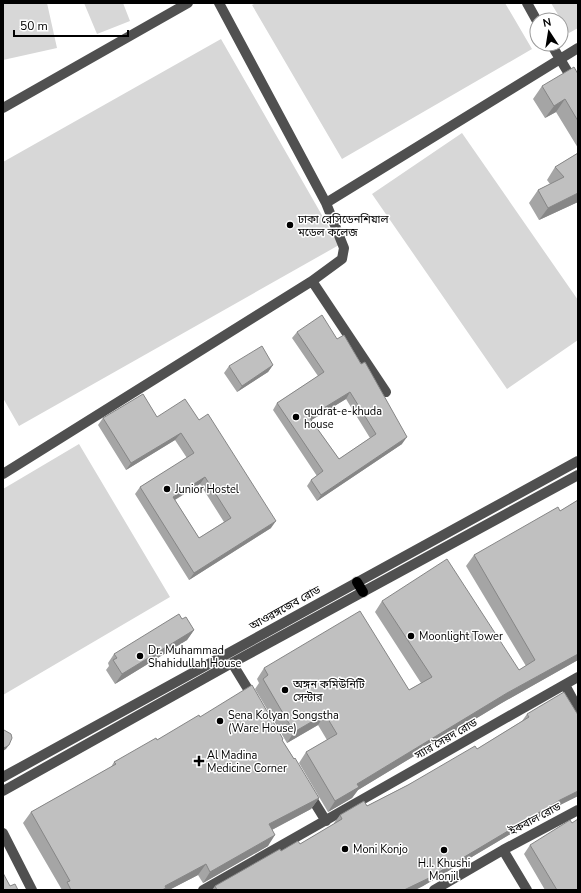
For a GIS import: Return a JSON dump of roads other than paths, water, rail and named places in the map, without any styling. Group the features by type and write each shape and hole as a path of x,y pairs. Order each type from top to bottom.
{"main road":[{"path":"357,582 363,592"}],"street":[{"path":"3,108 188,3"},
{"path":"3,474 312,281 342,259 344,248 326,203 219,3"},
{"path":"527,3 532,12"},
{"path":"326,203 578,48"},
{"path":"556,52 578,89"},
{"path":"312,281 386,392"},
{"name":"আওরঙ্গজেব রোড","path":"3,777 578,461"},
{"name":"আওরঙ্গজেব রোড","path":"3,791 232,663 578,475"},
{"path":"232,663 261,711"},
{"name":"স্যার সৈয়দ রোড","path":"203,890 578,678"},
{"path":"565,685 578,709"},
{"path":"301,780 326,821"},
{"name":"ইকবাল রোড","path":"434,890 503,850 578,810"},
{"path":"3,833 32,890"},
{"name":"ইকবাল রোড","path":"503,850 527,890"}],"place":[{"name":"ঢাকা রেসিডেনশিয়াল মডেল কলেজ","path":"290,225"},
{"name":"qudrat-e-khuda house","path":"296,417"},
{"name":"Junior Hostel","path":"167,489"},
{"name":"Moonlight Tower","path":"411,636"},
{"name":"Dr. Muhammad Shahidullah House","path":"140,656"},
{"name":"অঙ্গন কমিউনিটি সেন্টার","path":"285,690"},
{"name":"Sena Kolyan Songstha (Ware House)","path":"220,721"},
{"name":"Al Madina Medicine Corner","path":"199,761"},
{"name":"Moni Konjo","path":"345,849"},
{"name":"H.I. Khushi Monjil","path":"444,850"}]}
